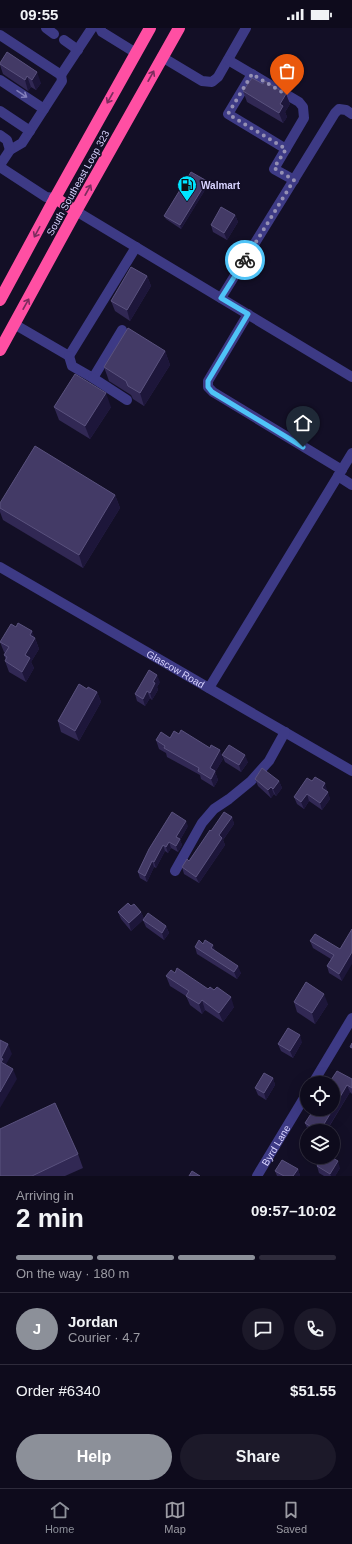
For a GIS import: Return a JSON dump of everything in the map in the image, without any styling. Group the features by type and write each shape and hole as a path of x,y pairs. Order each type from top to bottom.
{"highway":[{"name":"South Southeast Loop 323","path":"0,300 150,28"},
{"name":"South Southeast Loop 323","path":"0,350 179,28"},
{"path":"55,198 76,211"}],"street":[{"path":"55,198 46,197 0,166 10,150 22,142 30,131 62,80 61,75 92,28"},
{"path":"100,28 102,32 136,53"},
{"path":"162,57 205,82 216,80 246,28"},
{"path":"0,35 61,75"},
{"path":"64,40 78,50"},
{"path":"228,60 303,107 304,118 274,168 294,180"},
{"path":"252,74 228,114 286,149"},
{"path":"0,80 44,109"},
{"path":"221,298 335,113 339,109 346,110 352,114"},
{"path":"0,111 30,131"},
{"path":"0,135 7,140 10,150"},
{"path":"76,211 352,377"},
{"path":"69,356 136,247"},
{"path":"248,314 208,381 208,387 212,392 340,473 352,485"},
{"path":"14,324 69,356 72,366 128,400"},
{"path":"93,378 122,330"},
{"path":"209,688 352,453"},
{"name":"Glascow Road","path":"0,567 352,771"},
{"path":"175,871 202,823 214,809 245,786 260,771 269,761 285,732"},
{"path":"317,1076 352,1018"},
{"name":"Byrd Lane","path":"257,1176 300,1105"}],"building":[{"path":"7,52 37,72 32,80 27,76 25,80 0,64"},
{"path":"252,78 263,84 265,81 286,94 280,104 283,106 279,113 243,91"},
{"name":"Walmart","path":"191,172 207,181 180,225 164,216"},
{"path":"221,207 235,215 224,233 211,225"},
{"path":"131,267 147,276 127,310 111,301"},
{"path":"128,328 165,351 140,393 128,386 126,381 104,367"},
{"path":"75,374 106,393 85,426 54,407"},
{"path":"35,446 115,495 79,555 0,508 0,503"},
{"path":"18,623 32,631 30,635 35,638 25,655 30,658 22,672 5,661 7,657 4,655 9,647 0,642 11,624 16,627"},
{"path":"149,670 157,675 150,693 147,691 143,699 135,694"},
{"path":"79,684 87,689 88,687 97,692 75,731 58,721"},
{"path":"181,730 210,748 211,745 220,750 210,768 215,771 211,779 198,771 199,768 164,748 165,746 156,740 161,732 170,738 174,731 179,734"},
{"path":"229,745 245,755 239,765 222,755"},
{"path":"262,768 279,781 273,789 271,787 268,790 255,779"},
{"path":"315,777 325,783 322,788 328,792 320,803 307,794 301,802 294,797 307,778 312,781"},
{"path":"172,812 186,821 176,837 180,839 176,846 169,842 166,847 163,845 154,862 152,861 145,876 138,872 149,849"},
{"path":"224,812 232,817 219,835 222,838 196,877 182,867 187,859 189,861"},
{"path":"128,903 131,906 134,904 141,912 129,923 118,912"},
{"path":"148,913 166,926 162,933 143,920"},
{"path":"352,929 352,952 339,974 327,966 334,955 310,941 315,934 340,949"},
{"path":"199,940 203,944 205,940 213,945 211,948 238,966 234,972 195,947"},
{"path":"177,968 208,989 210,987 214,990 217,987 231,997 219,1013 202,1000 199,1004 186,996 189,991 166,976 171,970 175,973"},
{"path":"306,982 324,994 312,1013 294,1002"},
{"path":"288,1028 300,1035 290,1051 278,1044"},
{"path":"0,1040 8,1044 1,1058 3,1059 1,1062 13,1069 0,1092"},
{"path":"337,1071 352,1079 352,1088 347,1085 340,1097 340,1076 334,1076"},
{"path":"264,1073 273,1078 264,1093 255,1088"},
{"path":"55,1103 78,1154 32,1176 0,1176 0,1129"},
{"path":"310,1116 329,1116 324,1124 305,1123"},
{"path":"282,1160 298,1169 293,1176 284,1176 275,1171"},
{"path":"318,1164 336,1164 330,1174 317,1166"},
{"path":"192,1171 200,1176 189,1176"}],"way so far":[{"path":"245,260 294,180 274,168 286,149 228,114 252,74 287,95"}],"place":[{"name":"Walmart","path":"187,202"}],"route":[{"path":"245,260 221,298 248,314 225,350 208,381 208,387 212,392 303,447"}]}
